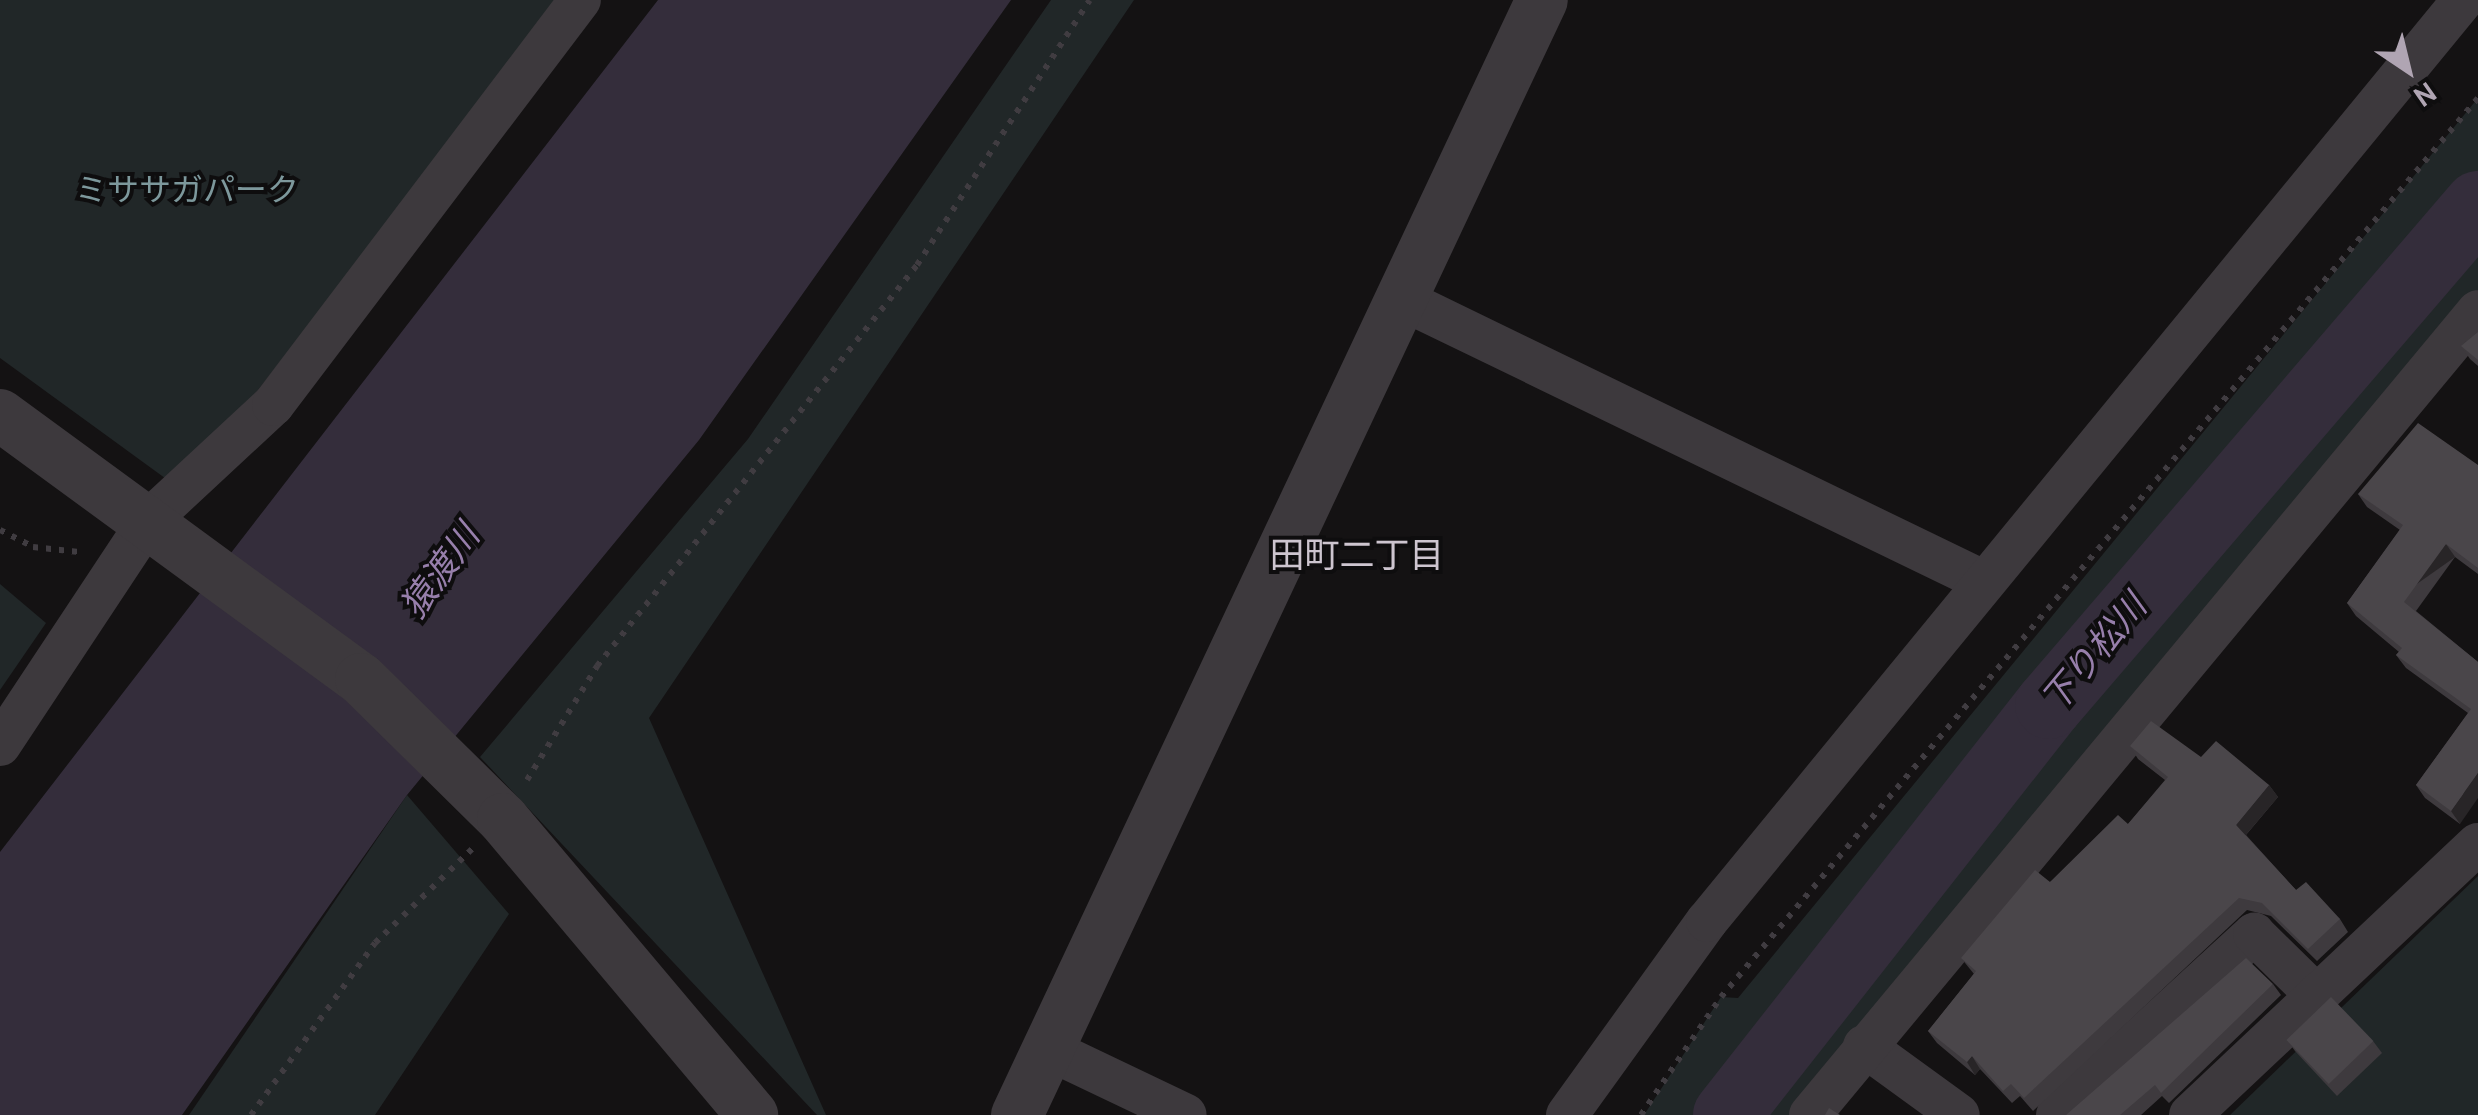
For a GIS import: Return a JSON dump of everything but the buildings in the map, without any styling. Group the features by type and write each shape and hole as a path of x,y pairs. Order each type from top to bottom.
{"street":[{"path":"0,745 148,521 273,404 580,0"},
{"path":"1016,1115 1052,1050 1397,297 1542,0"},
{"path":"1567,1115 1707,921 2463,0"},
{"path":"1397,297 1983,581"},
{"path":"1810,1115 2478,311"},
{"path":"0,416 361,679 503,819 745,1112"},
{"path":"2190,1115 2478,844"},
{"path":"2057,1115 2254,934 2318,997"},
{"path":"1864,1046 1959,1115"},
{"path":"1052,1050 1186,1115"}],"path":[{"path":"251,1115 375,943 503,819 597,666 917,265 1090,0"},
{"path":"1641,1115 1721,998 2478,98"},
{"path":"0,530 33,547 86,553"}],"green space":[{"name":"ミササガパーク","path":"0,0 563,0 237,417 169,481 0,358"},
{"path":"1051,0 1134,0 649,718 826,1115 817,1115 480,757 748,439"},
{"path":"2478,98 2478,311 1819,1115 1644,1115 1721,997 1738,998"},
{"path":"0,584 46,623 0,690"},
{"path":"407,795 509,914 375,1115 189,1115"},
{"path":"2478,876 2478,1115 2230,1115"}],"water":[{"name":"猿渡川","path":"658,0 1011,0 699,440 407,795 182,1115 0,1115 0,852"}],"waterway":[{"name":"下り松川","path":"1727,1115 2049,705 2478,205"}],"district":[{"name":"田町二丁目","path":"1357,555"}]}
